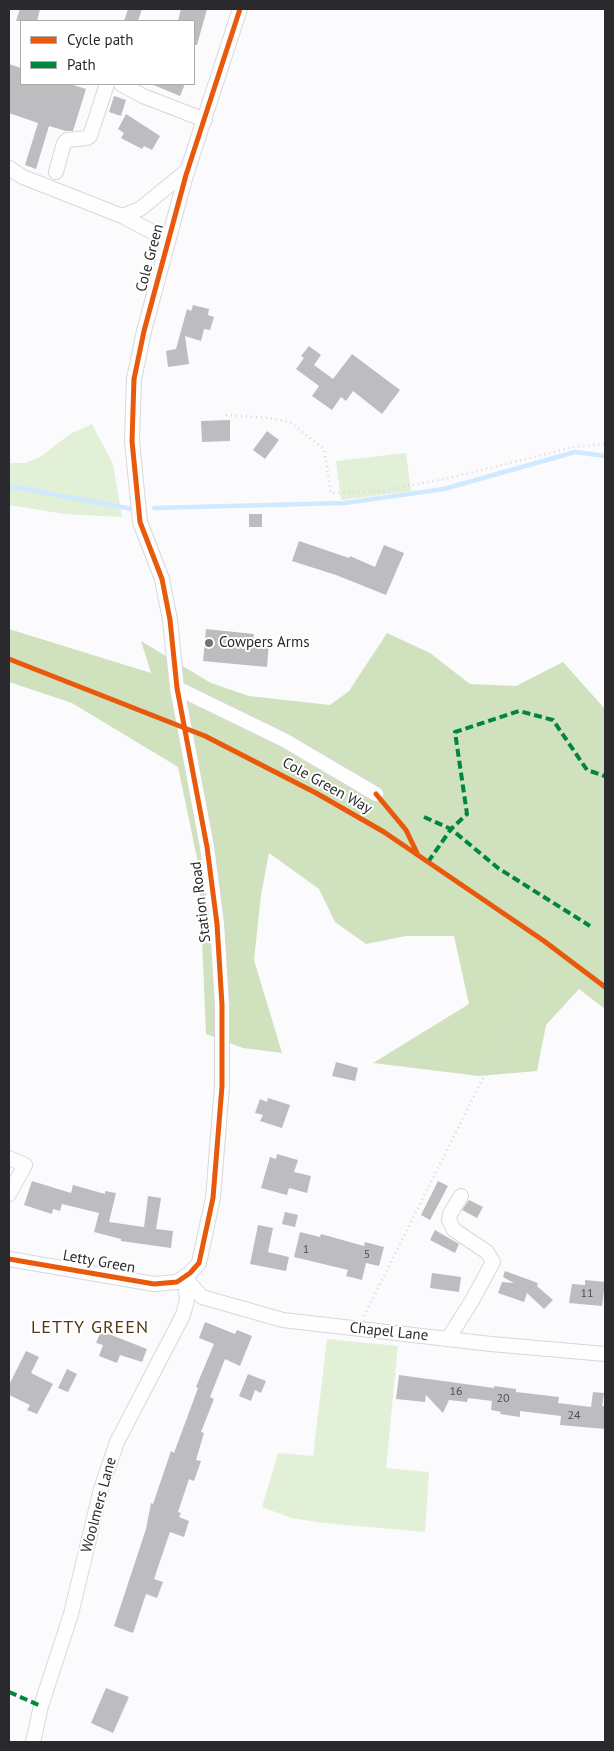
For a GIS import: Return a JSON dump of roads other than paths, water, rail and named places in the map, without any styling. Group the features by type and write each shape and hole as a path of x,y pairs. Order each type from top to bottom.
{"street":[{"name":"Cole Green","path":"140,522 132,441 134,379 168,240 188,170 240,9"},
{"path":"56,172 67,140 90,136 107,85"},
{"path":"125,85 143,96 205,120"},
{"path":"9,168 24,177 122,216 168,240"},
{"path":"122,216 140,209 188,170"},
{"name":"Station Road","path":"140,522 162,579 170,620 177,688 207,847 217,924 222,1005 222,1086 213,1198 202,1254 196,1268 184,1278"},
{"path":"177,688 284,740 376,794"},
{"path":"9,1158 25,1165 9,1194"},
{"path":"448,1339 493,1262 487,1252 454,1230 450,1214 461,1196"},
{"name":"Letty Green","path":"9,1259 154,1284 176,1282 184,1278"},
{"name":"Chapel Lane","path":"184,1278 198,1294 222,1304 283,1320 448,1339 605,1354"},
{"name":"Woolmers Lane","path":"33,1742 41,1706 71,1614 101,1489 117,1442 183,1315 188,1300 184,1278"}],"waterway":[{"path":"154,508 345,503 444,489 575,452 605,456"},
{"path":"9,486 132,509"}],"place":[{"name":"Cowpers Arms","path":"209,643"}],"district":[{"name":"LETTY GREEN","path":"90,1328"}]}
